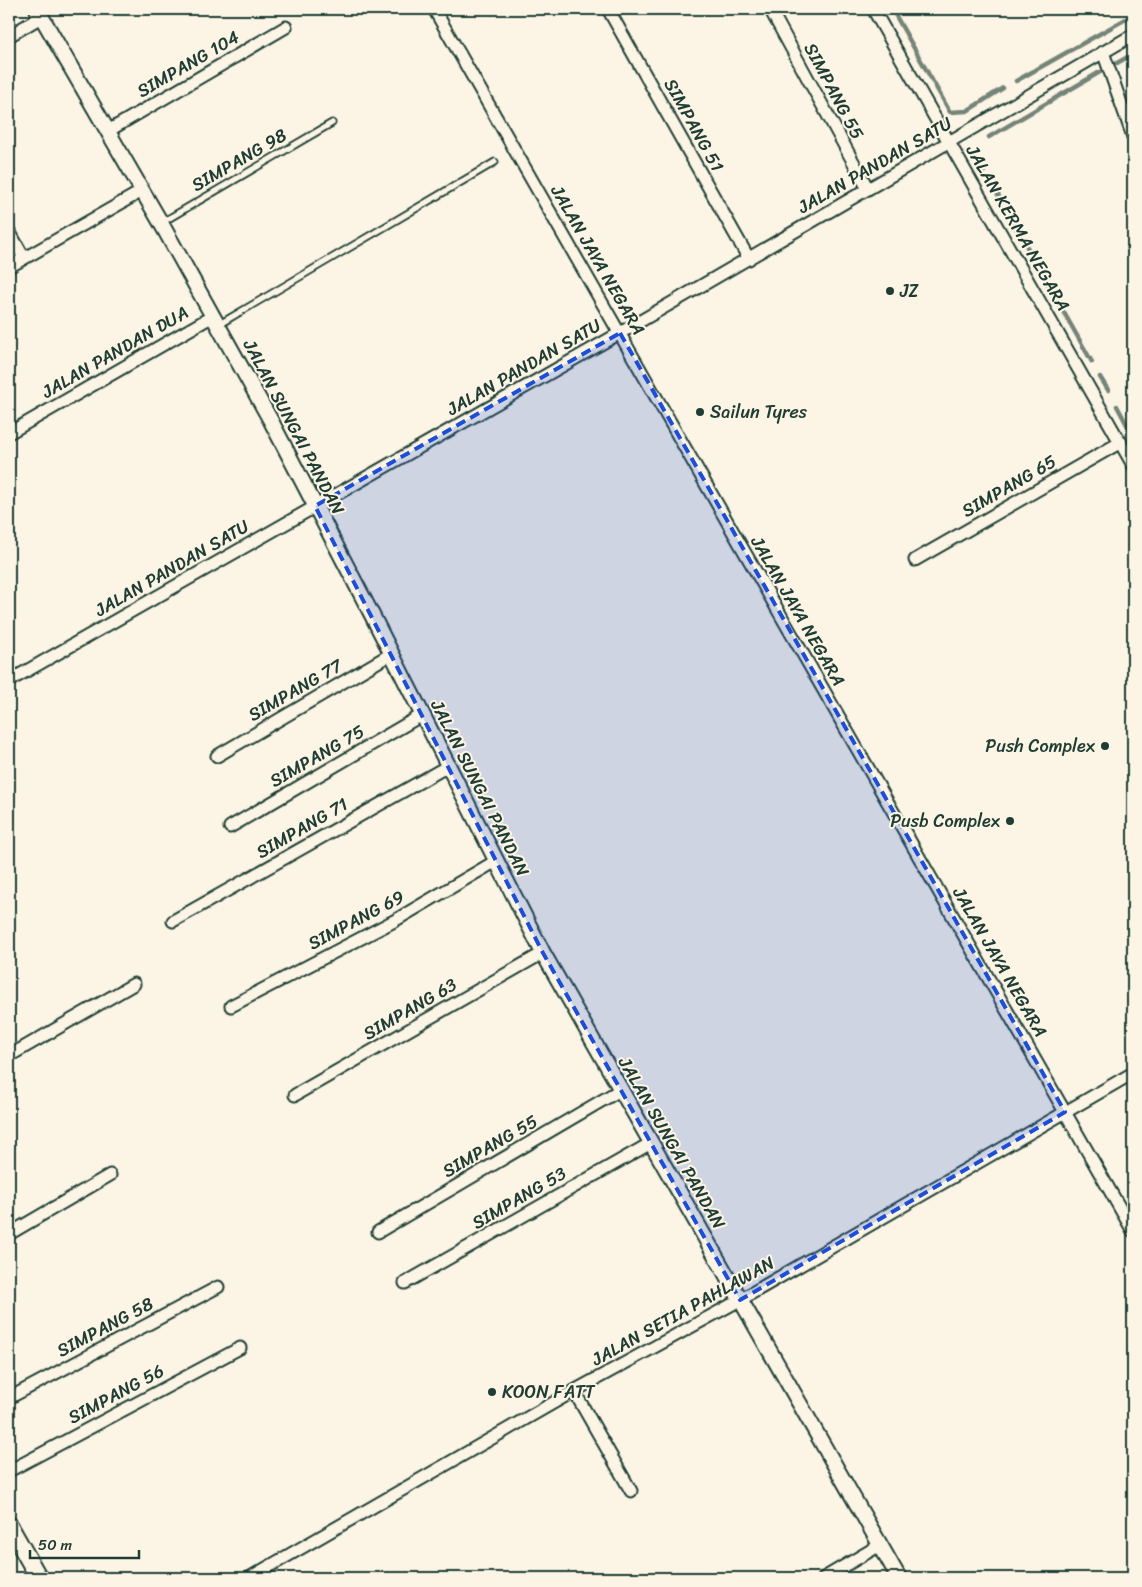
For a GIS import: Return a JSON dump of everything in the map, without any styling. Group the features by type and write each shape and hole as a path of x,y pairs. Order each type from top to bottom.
{"main road":[{"path":"9,1525 39,1578"}],"street":[{"name":"JALAN JAYA NEGARA","path":"434,9 1133,1231"},
{"name":"SIMPANG 51","path":"608,9 749,259"},
{"name":"SIMPANG 55","path":"770,9 868,189"},
{"name":"JALAN KERMA NEGARA","path":"873,9 1133,465"},
{"path":"9,36 39,13"},
{"name":"JALAN SUNGAI PANDAN","path":"39,13 108,130 215,321 391,654 543,953 898,1578"},
{"name":"SIMPANG 104","path":"108,130 286,27"},
{"name":"JALAN PANDAN SATU","path":"9,681 749,259 1133,35"},
{"path":"1103,52 1133,137"},
{"path":"9,267 142,191"},
{"path":"9,231 24,258"},
{"name":"JALAN PANDAN DUA","path":"9,433 215,321"},
{"name":"SIMPANG 65","path":"915,560 1121,442"},
{"name":"SIMPANG 77","path":"217,756 391,654"},
{"name":"SIMPANG 75","path":"230,827 422,715"},
{"name":"SIMPANG 71","path":"173,921 448,766"},
{"name":"SIMPANG 69","path":"231,1006 394,921 496,861"},
{"name":"SIMPANG 63","path":"295,1095 543,953"},
{"path":"9,1056 134,984"},
{"name":"JALAN SETIA PAHLAWAN","path":"249,1578 574,1392 740,1300 1133,1072"},
{"name":"SIMPANG 55","path":"378,1232 620,1090"},
{"name":"SIMPANG 53","path":"405,1283 650,1143"},
{"path":"9,1234 110,1175"},
{"name":"SIMPANG 58","path":"9,1398 218,1287"},
{"name":"SIMPANG 56","path":"9,1471 240,1348"},
{"path":"574,1392 631,1491"},
{"path":"824,1578 880,1545"}],"lane":[{"name":"SIMPANG 98","path":"161,223 332,124"},
{"path":"215,321 495,162"}],"highlighted area":[{"path":"620,333 1065,1112 740,1300 543,953 315,506"}],"waterway":[{"path":"892,9 950,112 967,111 1003,88"},
{"path":"1016,81 1133,15"},
{"path":"1117,63 1133,54"},
{"path":"989,137 1100,72"},
{"path":"973,160 979,160 984,171"},
{"path":"990,181 1001,200"},
{"path":"1008,214 1019,233"},
{"path":"1027,247 1039,267"},
{"path":"1046,281 1092,362"},
{"path":"1100,377 1108,390"},
{"path":"1117,406 1133,436"}],"place":[{"name":"JZ","path":"890,291"},
{"name":"Sailun Tyres","path":"700,412"},
{"name":"Push Complex","path":"1105,746"},
{"name":"Pusb Complex","path":"1010,821"},
{"name":"KOON FATT","path":"492,1392"}]}
